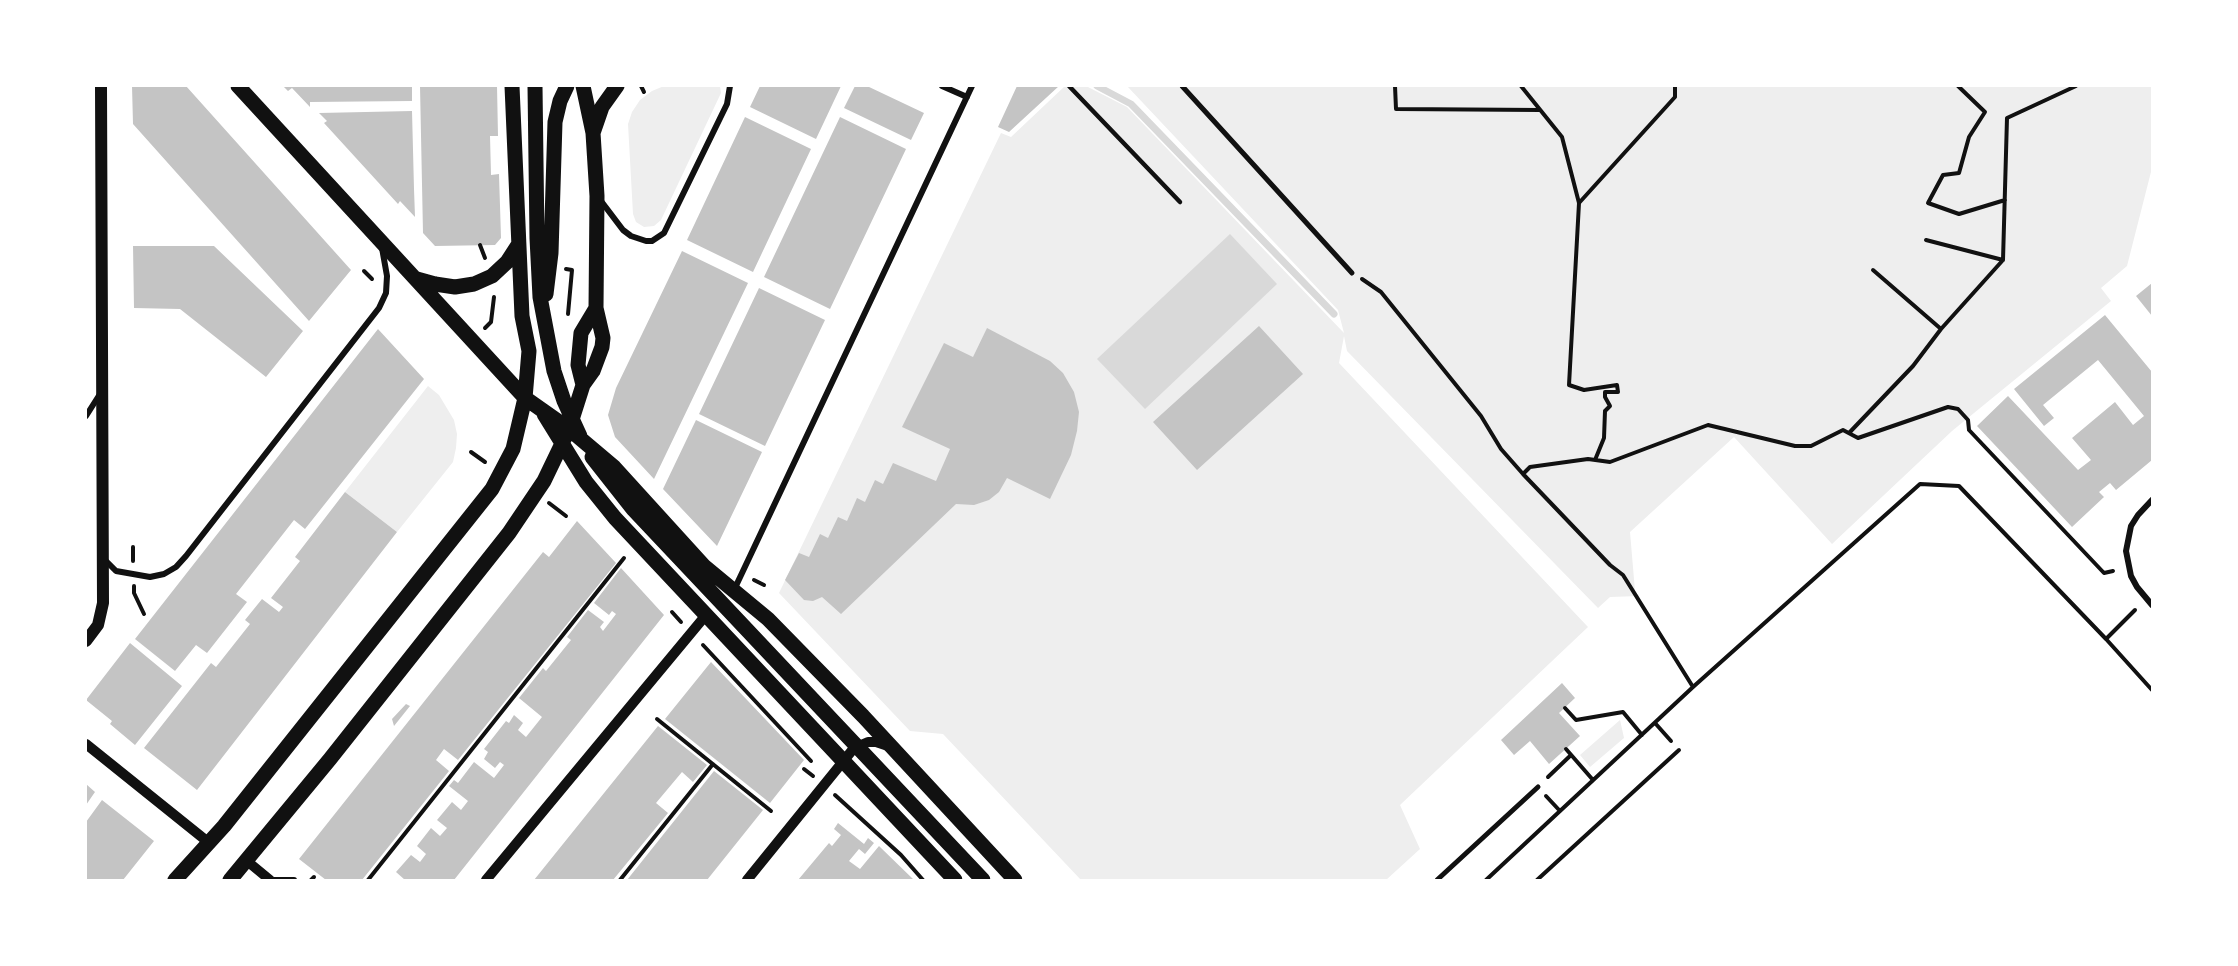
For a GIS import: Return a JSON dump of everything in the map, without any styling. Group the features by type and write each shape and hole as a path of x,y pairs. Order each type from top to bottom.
{"main road":[{"path":"86,641 98,625 103,603 101,86"},
{"path":"238,86 525,398 569,429 614,467 704,566 768,620 894,749 1015,880"},
{"path":"175,880 492,489 513,449 525,398 529,351 522,316 512,86"},
{"path":"535,86 540,297 554,370 564,401 589,452 633,509 983,880"},
{"path":"529,351 540,328 548,288 555,122 560,101 567,86"},
{"path":"230,880 509,532 544,481 562,446 583,385 593,371 603,338 596,308 597,196 593,133 583,86"},
{"path":"593,133 602,107 617,86"},
{"path":"415,278 455,287 474,284 492,276 507,262 518,244"},
{"path":"583,385 578,365 581,333 596,308"},
{"path":"542,412 586,482 615,518 954,880"}],"street":[{"path":"597,196 630,236 652,241 664,233 727,104 729,86"},
{"path":"942,86 967,97"},
{"path":"734,591 972,86"},
{"path":"1182,86 1352,273"},
{"path":"102,557 116,570 150,577 164,574 176,567 186,556 380,308 386,293 387,276 381,241"},
{"path":"86,416 101,392"},
{"path":"2152,500 2138,514 2131,526 2126,551 2131,576 2152,605"},
{"path":"486,880 706,615"},
{"path":"747,880 861,743 876,741 894,749"},
{"path":"86,744 208,842"},
{"path":"1437,880 1538,786"},
{"path":"247,861 270,880 294,880"}],"lane":[{"path":"1069,86 1180,202"}],"path":[{"path":"641,86 644,92"},
{"path":"1395,86 1396,109 1541,110"},
{"path":"1521,86 1562,137 1579,203 1569,385 1584,390 1617,385 1617,392 1605,392 1610,406 1605,411 1604,438 1595,460"},
{"path":"1579,203 1675,97 1676,86"},
{"path":"1958,86 1984,112 1969,137 1959,173 1943,175 1928,203 1959,214 2005,200"},
{"path":"1849,433 1913,366 1941,328 2003,260 2007,118 2076,86"},
{"path":"1926,240 2003,260"},
{"path":"473,341 491,322 494,298 492,276 480,246"},
{"path":"1874,270 1941,328"},
{"path":"1352,273 1382,292 1481,416 1502,449 1523,474 1610,565 1623,575 1693,687"},
{"path":"1523,474 1530,466 1595,460 1610,462 1708,425 1795,446 1811,446 1843,430 1858,438 1948,407 1958,409 1968,420 1969,430 2104,573 2113,571"},
{"path":"1486,880 1693,687 1920,484 1959,486 2152,690"},
{"path":"368,880 624,558"},
{"path":"2106,639 2135,610"},
{"path":"710,653 811,761"},
{"path":"1565,708 1576,720 1623,712 1642,735"},
{"path":"657,719 771,811"},
{"path":"1655,723 1671,741"},
{"path":"1566,749 1593,780"},
{"path":"1537,880 1679,750"},
{"path":"1548,777 1571,755"},
{"path":"620,880 713,764"},
{"path":"804,769 901,855 923,880"},
{"path":"1538,786 1560,811"}],"shaded area":[{"path":"664,86 720,86 721,93 661,220 654,226 644,227 636,222 633,214 628,124 640,100"},
{"path":"1065,86 1086,86 1127,107 1344,333 1338,310 1127,86 2152,86 2152,168 2127,266 2101,288 2111,301 1952,431 1832,544 1734,437 1630,532 1635,591 1639,596 1610,597 1598,608 1347,351 1344,336 1339,363 1588,627 1400,805 1420,849 1386,880 1081,880 943,734 910,731 779,593 1001,133 1011,137"},
{"path":"1230,234 1277,284 1145,409 1097,359"},
{"path":"428,386 439,395 454,420 457,434 456,448 453,462 397,532 345,492"},
{"path":"1620,720 1624,738 1590,767 1580,755"}],"building":[{"path":"132,86 186,86 351,270 309,321 133,124"},
{"path":"283,86 412,86 412,101 310,102 310,107 292,88 288,91"},
{"path":"420,86 497,86 498,136 490,136 491,175 499,174 501,238 495,245 435,246 423,233"},
{"path":"760,86 841,86 816,139 750,107"},
{"path":"855,86 867,86 924,113 911,140 844,108"},
{"path":"1017,86 1059,86 1009,132 998,127"},
{"path":"412,111 415,217 400,201 398,204 324,123 327,121 319,113"},
{"path":"745,117 811,149 753,272 687,240"},
{"path":"840,117 906,149 830,309 764,277"},
{"path":"133,246 214,246 303,331 266,377 180,309 134,308"},
{"path":"682,251 748,283 654,479 615,437 608,415 616,388"},
{"path":"2152,283 2152,316 2136,296"},
{"path":"759,288 825,320 765,446 699,414"},
{"path":"2105,315 2152,372 2152,460 2116,490 2110,483 2099,492 2104,497 2072,527 1977,426 2008,396 2078,470 2091,460 2072,438 2115,402 2133,425 2144,416 2098,360 2043,405 2054,418 2044,426 2014,389"},
{"path":"1259,326 1303,374 1197,470 1153,422"},
{"path":"987,328 1050,361 1063,373 1074,392 1079,412 1077,431 1071,455 1050,499 1007,478 999,492 989,500 974,505 956,504 841,614 822,597 813,601 804,600 785,580 799,553 809,557 820,534 828,538 838,517 847,521 857,498 865,502 875,480 883,484 893,463 936,481 950,449 902,427 944,343 973,357"},
{"path":"378,329 424,379 305,529 294,520 236,594 247,602 207,653 196,645 175,671 135,639"},
{"path":"696,420 762,452 717,546 663,489"},
{"path":"345,492 397,532 197,790 144,748 211,663 216,667 250,624 245,620 262,599 279,612 283,607 271,598 300,561 295,557"},
{"path":"577,521 616,563 458,760 444,749 436,760 449,771 362,880 326,880 299,859 543,552 549,557"},
{"path":"621,568 664,615 454,880 405,880 396,872 411,855 420,862 426,854 417,846 431,828 440,836 447,828 437,820 452,802 461,810 468,801 449,786 454,780 458,783 474,762 494,778 504,765 500,762 495,768 484,759 488,752 484,749 506,721 509,723 514,715 523,723 518,730 526,737 542,717 519,698 543,668 546,671 571,640 567,637 588,610 604,622 600,627 603,631 616,614 612,611 609,615 594,603"},
{"path":"130,643 182,686 135,745 110,724 112,721 86,700"},
{"path":"711,662 804,760 770,803 665,719"},
{"path":"1562,683 1575,698 1559,713 1580,736 1549,764 1530,741 1514,755 1501,740"},
{"path":"406,704 410,706 394,726 392,719"},
{"path":"658,726 707,765 693,782 682,772 656,803 668,813 613,880 534,880"},
{"path":"714,771 763,810 707,880 627,880"},
{"path":"86,784 95,792 86,805"},
{"path":"102,800 154,841 123,880 86,880 86,822"},
{"path":"838,823 864,844 868,838 874,843 865,854 859,849 849,861 860,869 879,846 914,880 798,880 829,843 832,846 841,835 834,829"}],"waterway":[{"path":"1097,86 1131,104 1334,314"}]}
